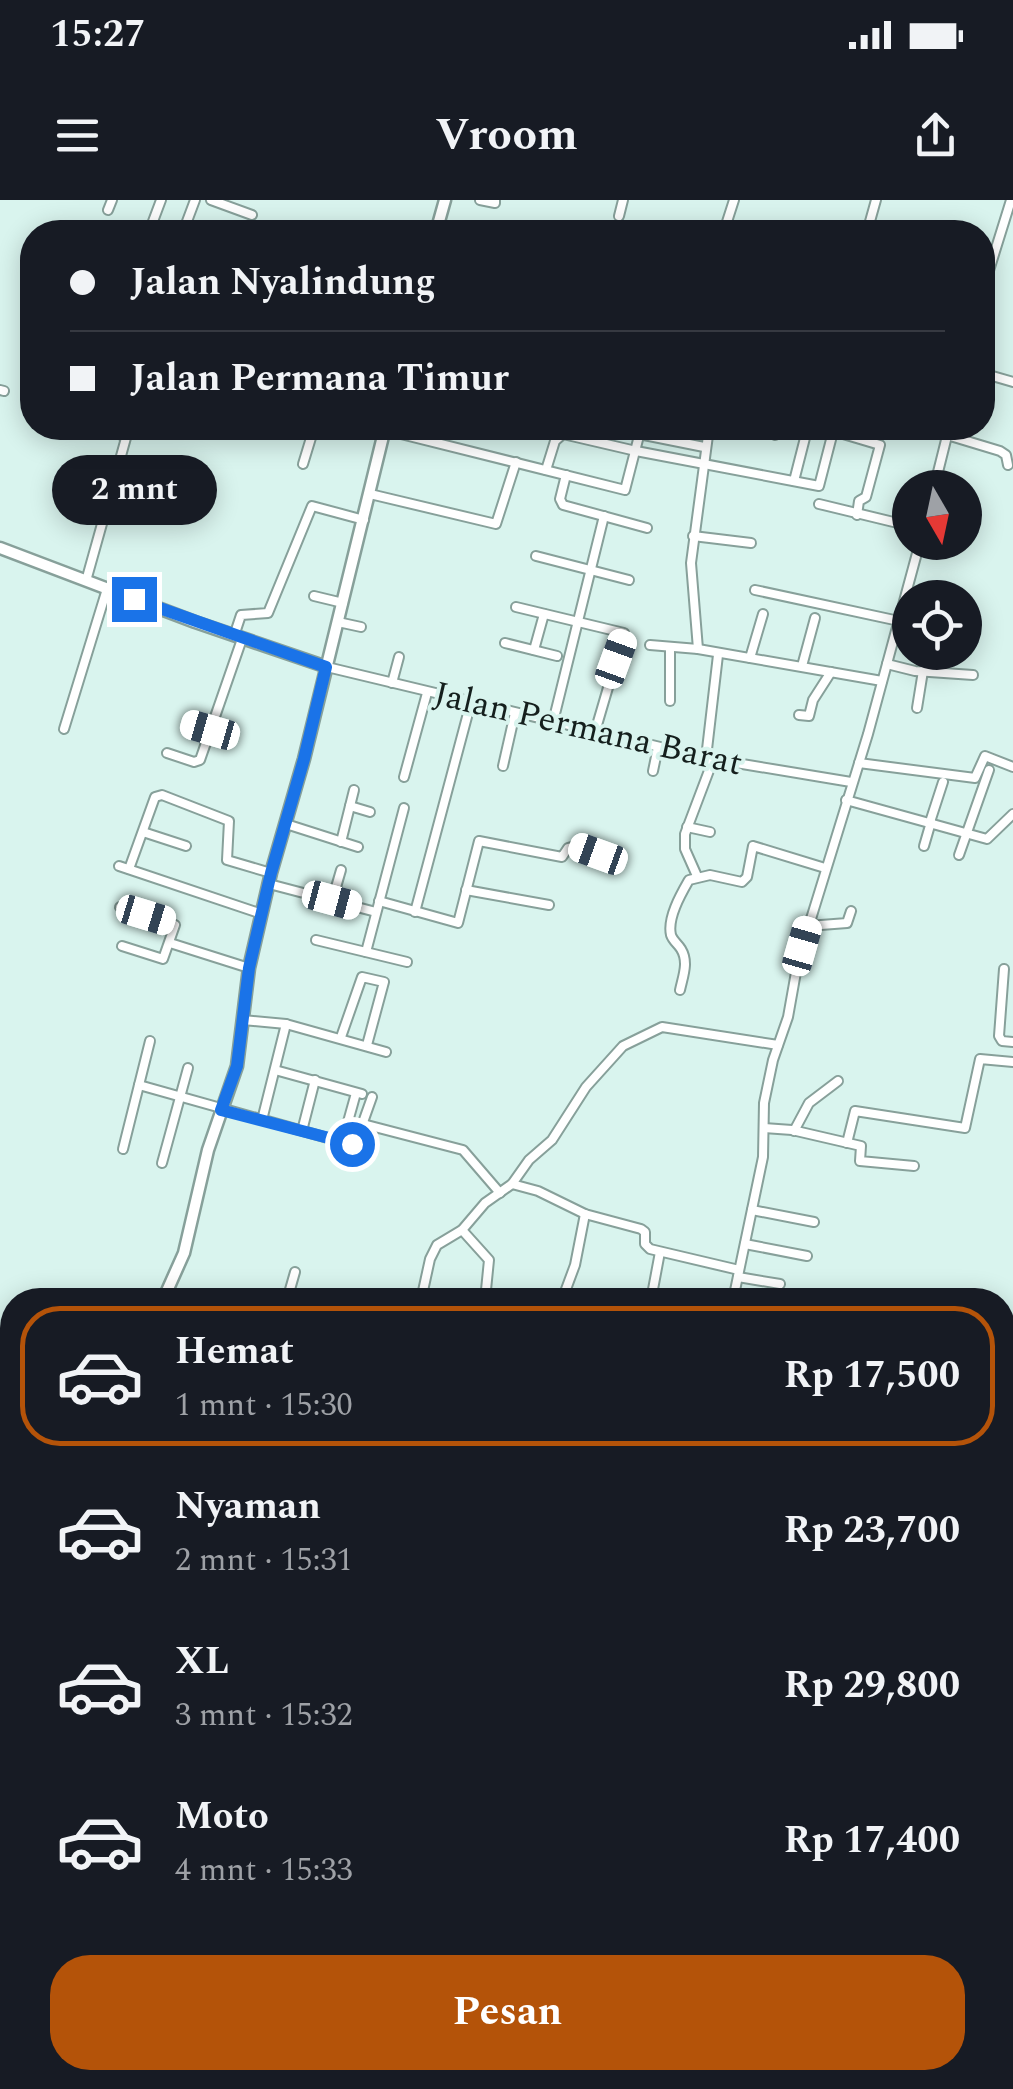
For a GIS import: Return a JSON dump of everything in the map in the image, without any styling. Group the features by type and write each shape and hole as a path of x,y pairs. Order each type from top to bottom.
{"street":[{"path":"108,210 112,200"},
{"path":"211,200 252,215"},
{"path":"480,200 496,200"},
{"path":"619,216 623,200"},
{"path":"995,251 1011,200"},
{"path":"86,581 125,440"},
{"path":"303,464 310,440"},
{"path":"168,1288 184,1253 221,1110 237,1066 249,968 382,440"},
{"path":"429,440 626,490 638,440"},
{"path":"546,470 558,440"},
{"path":"605,440 636,451 819,486 831,440"},
{"path":"676,440 704,447"},
{"path":"698,649 691,588 692,536 706,440"},
{"path":"794,481 804,440"},
{"path":"857,515 880,445 866,440"},
{"path":"938,470 946,440"},
{"path":"972,440 1006,454 1008,465"},
{"path":"370,494 496,524 516,462"},
{"path":"566,475 560,499 563,505 647,528"},
{"path":"820,504 892,522"},
{"path":"167,752 198,762 238,638 241,614 268,613 312,506 364,520"},
{"path":"553,722 604,516"},
{"path":"692,536 751,543"},
{"path":"0,548 326,667"},
{"path":"536,556 629,580"},
{"path":"64,729 106,588"},
{"path":"755,590 892,620"},
{"path":"314,596 342,604"},
{"path":"516,607 624,634 595,732"},
{"path":"534,650 544,614"},
{"path":"750,658 763,614"},
{"path":"802,666 815,618"},
{"path":"338,622 361,627"},
{"path":"505,643 557,656"},
{"path":"735,1288 764,1148 766,1090 788,1017 808,926 892,644"},
{"path":"650,645 698,649 882,680"},
{"path":"670,647 670,701"},
{"path":"697,876 685,848 687,827 709,759 718,654"},
{"path":"392,684 399,657"},
{"path":"887,664 973,675"},
{"name":"Jalan Permana Barat","path":"326,667 709,759 851,782"},
{"path":"917,708 923,671"},
{"path":"799,716 809,716 812,700 831,672"},
{"path":"404,777 427,693"},
{"path":"416,912 471,702"},
{"path":"504,766 515,713"},
{"path":"190,724 210,730"},
{"path":"653,770 658,747"},
{"path":"859,763 975,778 985,756 1013,767"},
{"path":"960,854 989,770"},
{"path":"924,846 943,782"},
{"path":"341,842 354,790"},
{"path":"130,869 155,796 183,802 229,822 227,860 270,879 376,912"},
{"path":"846,800 989,839 1013,814"},
{"path":"350,806 370,812"},
{"path":"366,952 404,808"},
{"path":"286,824 358,847"},
{"path":"687,827 710,832"},
{"path":"143,832 186,846"},
{"path":"379,901 458,922 478,840 562,858 568,848 575,846 598,854"},
{"path":"680,990 684,955 671,936 671,928 685,886 697,876 742,882 747,878 754,846 825,868"},
{"path":"119,866 262,914"},
{"path":"332,900 341,870"},
{"path":"466,890 550,905"},
{"path":"120,907 175,924 161,960 122,946"},
{"path":"808,926 847,923 851,910"},
{"path":"316,940 407,962"},
{"path":"170,943 249,968"},
{"path":"1004,968 1000,1040 1013,1042"},
{"path":"340,1037 362,977 384,982 367,1046"},
{"path":"1002,1005 1013,1006"},
{"path":"243,1017 340,1037 386,1052"},
{"path":"262,1116 286,1024"},
{"path":"425,1288 434,1249 462,1230 479,1208 512,1184 529,1160 552,1140 612,1056 645,1034 667,1027 778,1044"},
{"path":"123,1149 150,1041"},
{"path":"848,1143 854,1111 965,1128 980,1059 1013,1062"},
{"path":"162,1163 188,1068"},
{"path":"275,1070 363,1095"},
{"path":"303,1126 315,1080"},
{"path":"794,1131 809,1103 838,1081"},
{"path":"139,1085 349,1144 356,1142 362,1128 363,1095"},
{"path":"344,1136 363,1095"},
{"path":"362,1128 464,1150 500,1193"},
{"path":"764,1128 861,1146 860,1160 914,1166"},
{"path":"512,1184 538,1191 585,1214 641,1228 647,1247 660,1252 780,1284"},
{"path":"752,1210 814,1222"},
{"path":"566,1288 585,1214"},
{"path":"462,1230 488,1257 486,1288"},
{"path":"745,1244 807,1256"},
{"path":"654,1288 660,1252"},
{"path":"290,1288 295,1272"}],"route":[{"path":"134,599 326,667 271,873 249,968 237,1066 221,1110 352,1144"}]}
